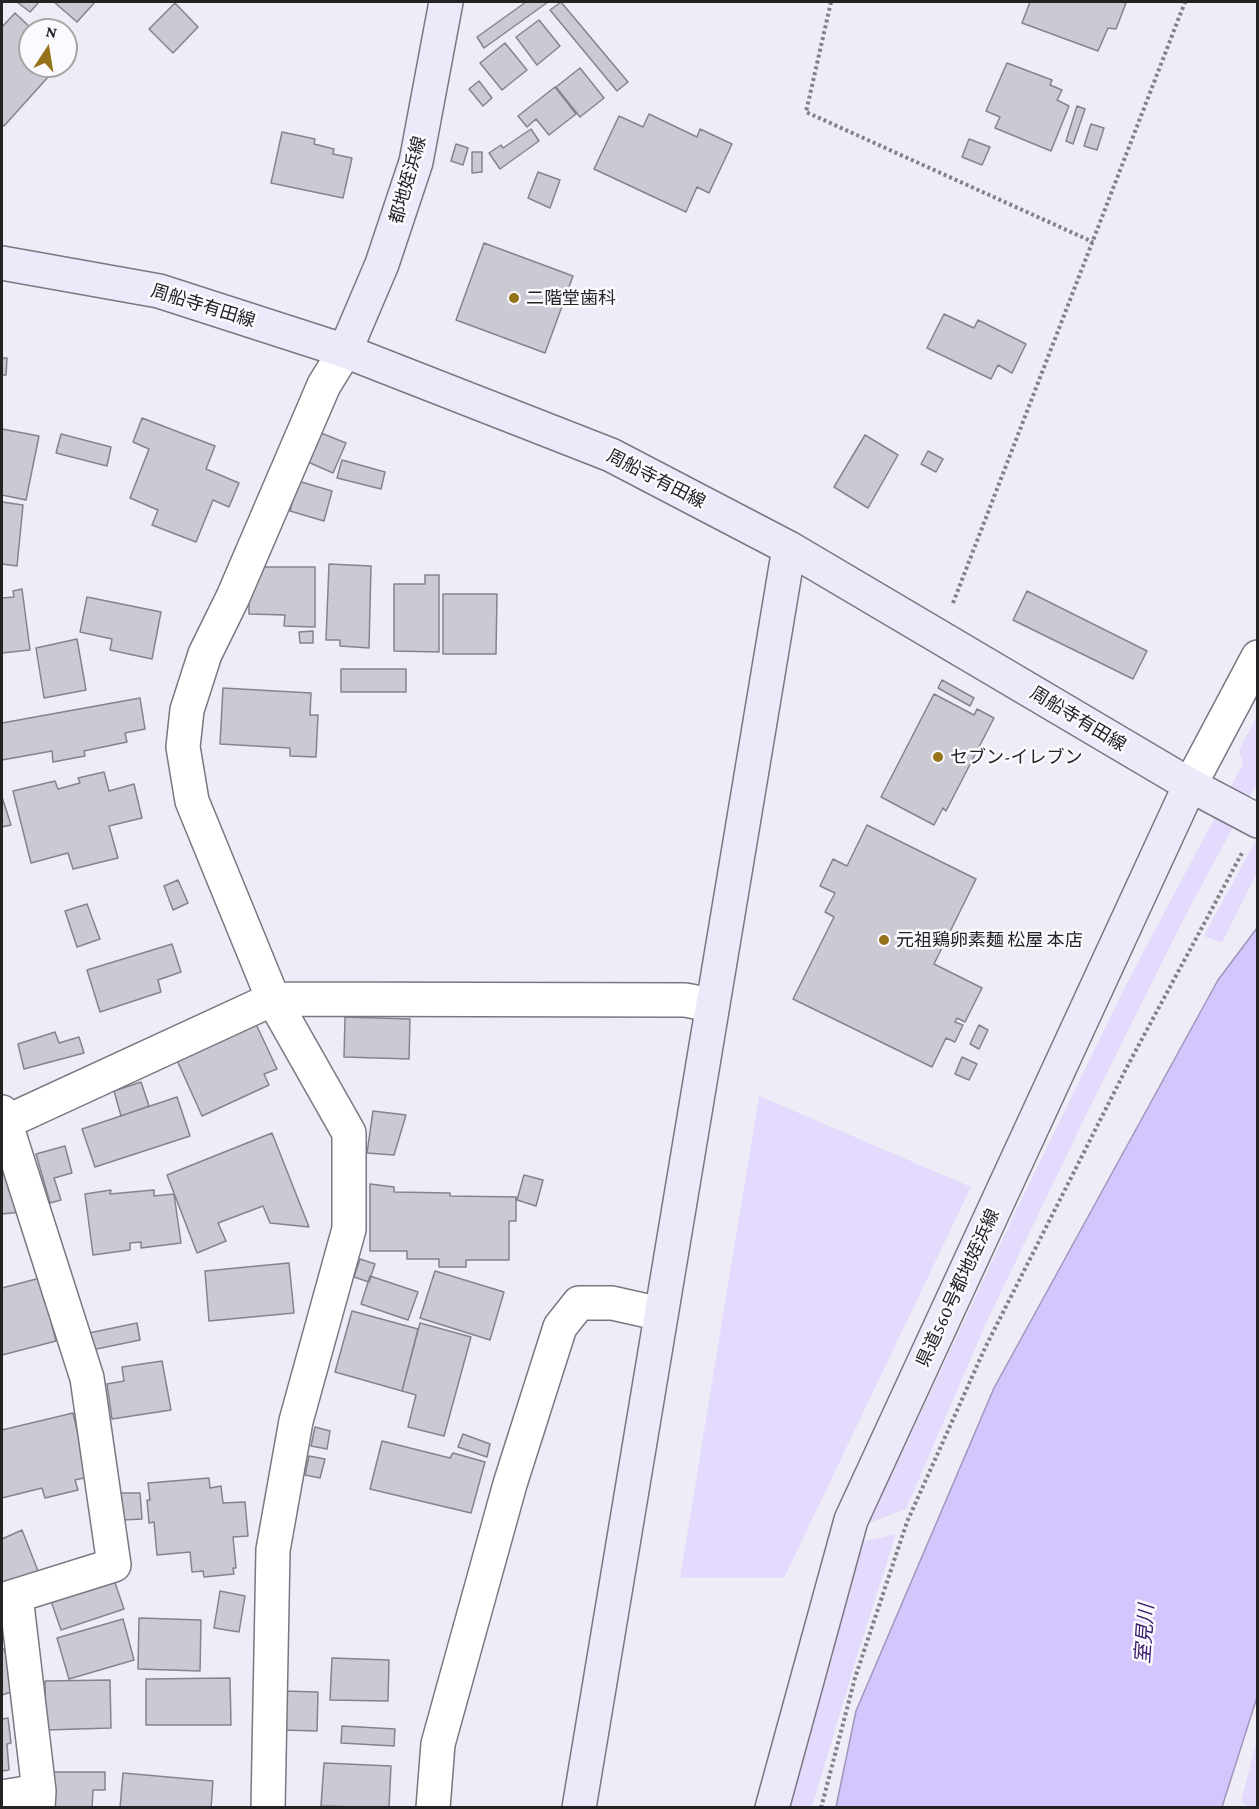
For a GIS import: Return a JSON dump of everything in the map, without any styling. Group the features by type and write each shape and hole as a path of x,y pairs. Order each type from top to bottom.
{"street":[{"name":"都地姪浜線","path":"345,351 382,264 416,162 446,2"},
{"name":"周船寺有田線","path":"2,263 159,291 345,351 611,455 789,548 1190,785 1220,800 1252,833"},
{"path":"268,1808 273,1550 296,1421 349,1229 349,1133 273,999 192,801 183,747 187,710 205,654 233,597 324,385 345,351"},
{"path":"579,1808 789,548"},
{"path":"1190,785 1257,657"},
{"name":"県道560号都地姪浜線","path":"772,1808 850,1520 1190,785"},
{"path":"2,1797 38,1799 9,1598 114,1565 87,1378 5,1135 273,999 685,1000 712,1005"},
{"path":"433,1808 438,1744 510,1484 560,1327 579,1303 612,1303 661,1314"}],"path":[{"path":"831,2 806,112 1094,243"},
{"path":"940,637 1094,243 1185,2"},
{"path":"821,1808 855,1678 912,1511 995,1327 1128,1065 1252,833"}],"shaded area":[{"path":"1257,716 1257,783 1183,920 1089,1109 986,1323 906,1509 869,1523 1015,1213 1126,985 1243,764 1239,750"},
{"path":"1257,838 1257,873 1222,943 1204,936"},
{"path":"759,1096 971,1187 784,1578 680,1578"},
{"path":"896,1534 812,1807 786,1808 861,1542"},
{"path":"1257,1740 1257,1807 1250,1807 1241,1802"}],"water":[{"name":"室見川","path":"1257,928 1258,1694 1222,1807 836,1807 856,1711 994,1388 1218,980"}],"building":[{"path":"17,2 39,2 30,12"},
{"path":"54,2 95,2 78,21 78,18 72,18"},
{"path":"526,2 548,2 484,48 477,37"},
{"path":"561,2 628,82 617,91 550,10"},
{"path":"1030,2 1126,3 1116,29 1108,28 1098,51 1022,23"},
{"path":"175,3 198,27 173,53 149,29"},
{"path":"15,13 20,18 18,18 18,78 47,78 4,126 2,124 2,27"},
{"path":"539,20 560,46 537,65 516,37"},
{"path":"505,43 527,70 502,90 480,63"},
{"path":"1007,63 1052,80 1050,85 1062,90 1057,100 1069,106 1051,151 995,128 1000,117 986,111"},
{"path":"580,68 604,98 580,117 556,87"},
{"path":"479,81 492,98 483,106 469,89"},
{"path":"555,87 576,114 549,135 536,119 527,127 518,116"},
{"path":"1077,106 1085,109 1073,144 1066,141"},
{"path":"649,114 697,137 700,129 732,144 709,193 697,187 686,212 594,169 619,116 643,127"},
{"path":"1091,124 1104,128 1097,150 1084,146"},
{"path":"531,129 539,141 500,169 489,153 501,145 503,148"},
{"path":"282,132 315,139 314,144 334,149 333,154 352,158 343,198 271,183"},
{"path":"969,139 990,147 982,165 962,157"},
{"path":"456,144 468,148 463,165 451,161"},
{"path":"472,152 482,152 482,172 472,173"},
{"path":"538,172 560,180 550,208 528,198"},
{"name":"二階堂歯科","path":"484,243 573,276 545,353 456,320"},
{"path":"944,314 974,328 978,320 1026,344 1012,373 998,365 991,379 927,348"},
{"path":"2,358 7,358 6,375 2,375"},
{"path":"142,418 215,446 206,469 239,483 229,507 213,500 196,542 152,525 158,510 130,498 149,449 133,442"},
{"path":"2,429 39,436 26,500 2,495"},
{"path":"321,433 346,443 333,473 308,462"},
{"path":"61,434 111,447 107,466 56,453"},
{"path":"865,435 898,455 868,508 834,487"},
{"path":"928,451 943,459 936,472 921,464"},
{"path":"342,460 385,472 381,489 337,478"},
{"path":"298,481 332,491 324,521 290,511"},
{"path":"2,502 23,505 17,566 2,564"},
{"path":"329,564 371,566 369,648 340,646 340,640 326,640"},
{"path":"256,567 315,567 315,627 284,626 285,615 249,614 249,585 256,586"},
{"path":"425,575 439,575 439,652 394,651 394,584 425,584"},
{"path":"22,589 30,650 2,653 2,598 14,597 13,591"},
{"path":"1027,591 1147,651 1133,679 1013,620"},
{"path":"443,594 497,594 496,654 443,654"},
{"path":"87,597 161,612 152,659 110,650 112,639 80,632"},
{"path":"313,631 313,643 300,643 299,632"},
{"path":"77,639 86,690 44,698 36,648"},
{"path":"341,669 406,669 406,692 341,692"},
{"path":"942,680 974,698 970,706 938,688"},
{"path":"223,688 311,693 310,715 318,715 316,757 290,756 290,748 220,744"},
{"name":"セブン-イレブン","path":"934,694 974,715 977,709 994,718 946,811 943,808 934,825 881,797"},
{"path":"140,698 145,729 125,733 127,742 84,751 85,756 53,762 52,751 2,760 2,723"},
{"path":"104,772 109,791 134,784 142,818 109,826 118,858 73,869 68,853 31,863 13,791 55,781 58,789 80,783 78,778"},
{"path":"2,797 11,825 2,827"},
{"name":"元祖鶏卵素麺 松屋 本店","path":"867,825 976,879 934,964 982,988 965,1022 957,1018 955,1022 963,1025 955,1042 946,1038 932,1067 793,999 834,917 825,912 835,893 820,886 833,859 847,866"},
{"path":"178,880 188,903 173,910 164,886"},
{"path":"87,904 100,939 77,947 65,911"},
{"path":"172,944 181,972 158,980 161,992 100,1012 87,970"},
{"path":"345,1017 410,1019 409,1059 344,1057"},
{"path":"255,1022 277,1069 264,1074 269,1085 202,1116 176,1058"},
{"path":"979,1025 988,1030 979,1049 970,1044"},
{"path":"55,1032 59,1043 79,1037 84,1053 24,1069 18,1044"},
{"path":"962,1057 977,1064 969,1080 955,1074"},
{"path":"141,1082 149,1106 121,1116 114,1091"},
{"path":"177,1097 190,1136 95,1167 82,1129"},
{"path":"373,1111 406,1115 394,1155 367,1153"},
{"path":"272,1133 309,1227 270,1223 263,1206 218,1223 226,1241 197,1253 167,1175"},
{"path":"65,1146 72,1173 54,1178 61,1200 50,1203 36,1154"},
{"path":"17,1168 21,1212 2,1214 2,1169"},
{"path":"524,1175 543,1180 536,1206 517,1200"},
{"path":"370,1184 394,1187 394,1192 516,1197 516,1221 509,1221 509,1260 466,1260 466,1267 439,1267 439,1259 407,1259 407,1251 370,1251"},
{"path":"111,1190 110,1194 154,1190 154,1196 174,1194 181,1243 141,1248 141,1242 130,1243 130,1250 93,1255 85,1194"},
{"path":"360,1259 375,1264 369,1282 354,1277"},
{"path":"289,1263 294,1313 209,1321 205,1271"},
{"path":"435,1271 504,1292 490,1340 420,1318"},
{"path":"370,1276 418,1292 408,1320 361,1304"},
{"path":"40,1278 56,1341 2,1355 2,1288"},
{"path":"352,1311 418,1329 402,1391 335,1372"},
{"path":"137,1323 140,1340 87,1351 84,1334"},
{"path":"420,1323 471,1337 444,1436 408,1427 416,1395 402,1391"},
{"path":"162,1361 171,1410 112,1419 107,1384 124,1381 122,1367"},
{"path":"73,1413 88,1477 75,1480 78,1490 45,1498 42,1488 2,1498 2,1430"},
{"path":"315,1427 330,1431 327,1449 311,1446"},
{"path":"463,1434 490,1444 487,1457 458,1447"},
{"path":"382,1441 450,1458 453,1453 485,1462 471,1513 370,1489"},
{"path":"309,1456 325,1459 320,1478 305,1475"},
{"path":"209,1478 210,1488 221,1486 223,1503 245,1502 248,1536 233,1537 236,1568 233,1568 234,1574 204,1577 203,1571 192,1572 190,1552 157,1555 154,1522 149,1523 148,1483"},
{"path":"121,1493 140,1493 142,1519 123,1520"},
{"path":"22,1530 38,1571 2,1586 2,1539"},
{"path":"112,1574 124,1609 61,1630 49,1595"},
{"path":"220,1591 245,1596 239,1632 214,1628"},
{"path":"139,1618 201,1620 200,1671 138,1669"},
{"path":"123,1619 134,1660 69,1679 57,1638"},
{"path":"4,1649 17,1690 2,1695 2,1650"},
{"path":"332,1658 389,1660 388,1701 330,1700"},
{"path":"230,1678 231,1725 146,1725 146,1679"},
{"path":"110,1680 111,1728 46,1730 45,1681"},
{"path":"284,1691 318,1692 317,1731 283,1730"},
{"path":"8,1718 11,1743 7,1744 9,1770 2,1771 2,1719"},
{"path":"342,1726 395,1729 394,1746 341,1743"},
{"path":"324,1763 391,1766 389,1808 321,1806"},
{"path":"52,1772 105,1772 105,1790 93,1790 92,1808 52,1808"},
{"path":"123,1773 213,1781 211,1808 120,1808"}],"place":[{"name":"二階堂歯科","path":"514,298"},
{"name":"セブン-イレブン","path":"938,757"},
{"name":"元祖鶏卵素麺 松屋 本店","path":"884,940"}]}
